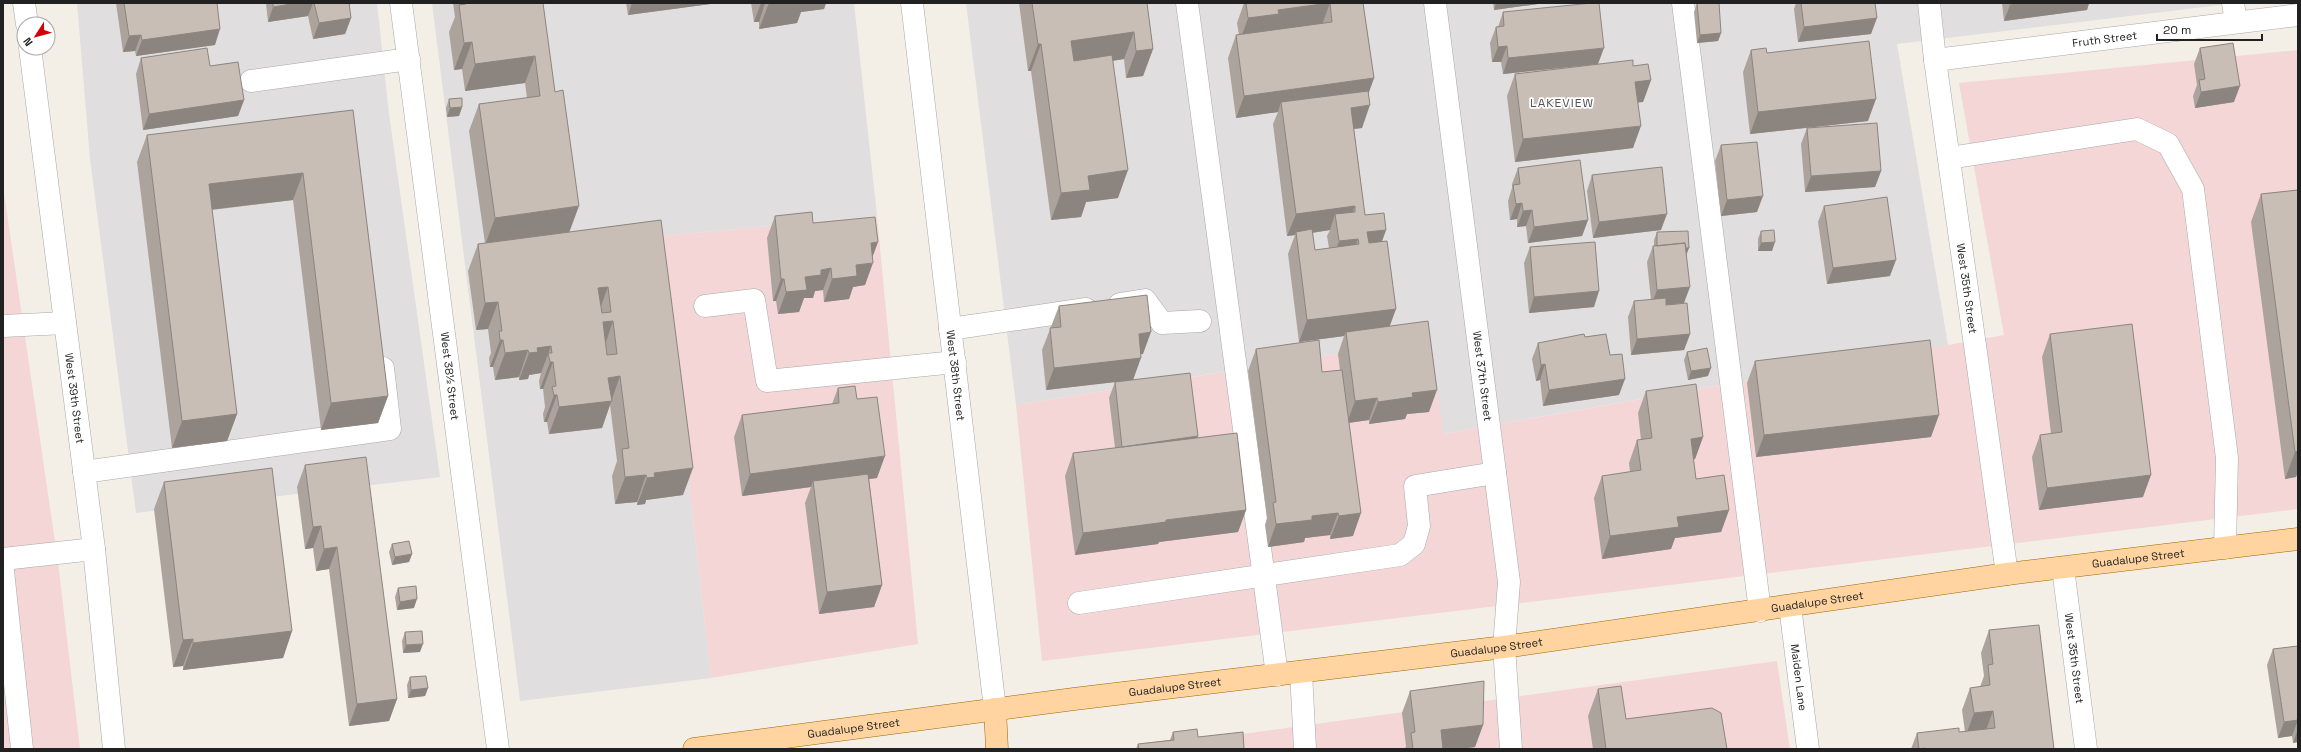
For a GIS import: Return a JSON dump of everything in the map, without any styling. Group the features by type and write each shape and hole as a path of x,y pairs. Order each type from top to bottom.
{"main road":[{"name":"Guadalupe Street","path":"694,749 995,709 1504,647 2007,574 2298,539"},
{"name":"West 38th Street","path":"995,709 997,749"}],"street":[{"path":"24,3 26,16"},
{"name":"West 38½ Street","path":"401,3 498,749"},
{"name":"West 38th Street","path":"912,3 995,709"},
{"path":"1187,3 1277,675"},
{"name":"West 37th Street","path":"1435,3 1508,582 1504,647 1511,749"},
{"path":"1683,3 1760,611"},
{"name":"West 35th Street","path":"1929,3 1935,60 2007,574"},
{"name":"Fruth Street","path":"1935,60 2235,13 2298,15"},
{"name":"West 39th Street","path":"31,56 94,549 114,749"},
{"path":"251,81 409,58"},
{"path":"1949,158 2137,129 2168,144 2193,189 2227,458 2225,548"},
{"path":"705,306 754,300 767,381 955,362"},
{"path":"950,329 1145,300 1162,323 1200,321"},
{"path":"3,326 65,323"},
{"path":"84,472 390,429 381,351"},
{"path":"1079,603 1400,555 1414,544 1419,526 1415,486 1495,472"},
{"path":"3,559 94,549"},
{"name":"West 35th Street","path":"2063,568 2086,749"},
{"path":"3,571 15,740"},
{"name":"Maiden Lane","path":"1790,606 1808,749"},
{"path":"1301,672 1306,749"}],"shaded area":[{"path":"77,3 377,3 389,114 440,477 136,513 90,159"},
{"path":"432,3 854,3 877,216 661,236 711,678 520,701"},
{"path":"966,3 2237,3 1897,44 1948,345 1442,434 1429,339 1016,405"},
{"path":"2298,50 2298,509 1042,661 1016,405 1430,339 1443,434 2004,335 1959,83"},
{"path":"3,186 58,562 80,749 3,749"},
{"path":"877,216 918,644 711,678 661,236"},
{"path":"1777,661 1790,749 1132,749"}],"building":[{"path":"124,3 217,3 220,29 142,40 141,35 129,36"},
{"path":"273,3 297,3 273,7"},
{"path":"314,3 349,3 351,18 319,23"},
{"path":"466,3 543,3 555,92 563,90 579,206 495,218 479,104 540,96 535,56 475,64 472,42 464,43 459,5"},
{"path":"1032,3 1147,3 1153,49 1136,51 1134,32 1071,41 1074,61 1112,55 1128,170 1088,176 1090,190 1061,193 1041,44 1038,44"},
{"path":"1246,3 1329,3 1278,10 1279,14 1248,18"},
{"path":"1330,3 1363,3 1374,78 1244,96 1236,35 1332,22"},
{"path":"1599,3 1604,48 1508,58 1507,46 1498,47 1496,27 1504,26 1503,12"},
{"path":"1697,3 1719,3 1721,33 1700,35"},
{"path":"1801,3 1875,3 1877,18 1804,27"},
{"path":"2010,3 2024,3 2010,5"},
{"path":"1869,41 1876,99 1758,112 1751,50 1766,48 1767,53"},
{"path":"2233,43 2240,86 2201,92 2199,80 2205,79 2200,48"},
{"path":"207,48 210,66 238,62 244,100 149,114 141,58"},
{"path":"1633,60 1633,66 1648,64 1651,80 1635,82 1641,126 1523,139 1515,74"},
{"path":"1368,91 1370,105 1351,108 1365,215 1384,213 1386,230 1367,232 1369,243 1387,241 1396,309 1307,320 1296,232 1312,229 1315,250 1359,244 1358,239 1339,241 1335,214 1355,212 1355,206 1296,214 1281,102"},
{"path":"462,98 462,107 450,108 449,99"},
{"path":"353,110 388,396 331,403 303,173 209,184 237,414 182,421 147,135"},
{"path":"1877,123 1881,171 1811,176 1807,128"},
{"path":"1757,142 1763,196 1727,200 1721,145"},
{"path":"1580,160 1588,220 1534,227 1532,210 1523,211 1522,203 1516,204 1513,185 1520,184 1518,168"},
{"path":"1662,167 1667,214 1599,222 1592,175"},
{"path":"2298,190 2298,451 2295,452 2261,194"},
{"path":"1887,197 1896,260 1833,268 1824,206"},
{"path":"812,212 813,223 875,217 878,242 871,243 873,263 856,265 857,276 832,279 831,268 821,270 821,275 805,277 807,290 786,292 784,279 781,279 775,216"},
{"path":"661,220 693,468 654,473 655,477 647,478 646,475 625,477 622,449 629,448 620,376 608,378 612,401 559,407 557,395 554,395 552,387 556,386 553,362 550,362 548,353 552,353 551,346 537,348 538,352 529,353 528,350 505,353 503,340 500,340 499,331 502,331 498,302 485,303 478,244","holes":["608,287 611,312 602,313 598,288","613,321 617,354 607,355 603,322"]},
{"path":"1774,230 1775,242 1761,243 1761,231"},
{"path":"1688,231 1689,248 1686,248 1685,243 1657,246 1657,232"},
{"path":"1595,242 1599,291 1534,297 1530,247"},
{"path":"1685,243 1690,287 1657,290 1653,246"},
{"path":"1147,295 1151,332 1139,334 1141,358 1054,368 1050,328 1061,327 1059,306"},
{"path":"1666,298 1666,305 1687,303 1690,334 1637,339 1634,301"},
{"path":"1428,321 1437,390 1412,393 1413,397 1378,402 1377,398 1355,401 1346,332"},
{"path":"2132,324 2151,475 2047,488 2040,435 2062,432 2050,334"},
{"path":"1584,334 1585,337 1606,334 1610,355 1622,354 1625,379 1549,390 1545,364 1541,365 1538,343"},
{"path":"1319,340 1322,372 1342,370 1361,513 1339,516 1338,513 1312,516 1312,520 1276,524 1273,503 1276,502 1256,349"},
{"path":"1930,340 1939,415 1764,435 1755,361"},
{"path":"1707,348 1711,368 1691,371 1687,352"},
{"path":"1190,373 1198,436 1122,447 1115,382"},
{"path":"1696,384 1703,437 1691,439 1696,479 1724,475 1729,510 1677,517 1679,527 1610,536 1602,476 1641,470 1637,440 1652,438 1646,391"},
{"path":"855,386 857,399 877,397 885,456 750,474 742,415 839,403 838,388"},
{"path":"1237,433 1246,510 1166,520 1166,522 1083,533 1073,453"},
{"path":"366,457 397,699 357,704 337,547 324,549 321,526 313,527 305,465"},
{"path":"272,468 292,631 193,643 193,639 183,640 164,482"},
{"path":"868,474 882,585 827,592 813,481"},
{"path":"409,541 412,554 395,557 392,544"},
{"path":"416,586 417,599 400,602 398,588"},
{"path":"2039,625 2054,749 1919,749 1917,733 1959,728 1959,732 1995,728 1993,711 1974,713 1970,688 1990,685 1988,665 1993,664 1989,630"},
{"path":"422,631 423,644 406,645 405,632"},
{"path":"2298,646 2298,720 2284,722 2273,649"},
{"path":"426,676 428,688 411,690 410,677"},
{"path":"1484,681 1483,725 1441,730 1443,749 1413,749 1411,733 1415,732 1410,691"},
{"path":"1621,686 1626,719 1712,708 1721,713 1727,749 1606,749 1598,689"},
{"path":"1197,729 1198,737 1243,732 1244,749 1139,749 1138,744 1174,740 1173,732"}],"district":[{"name":"LAKEVIEW","path":"1562,103"}]}
